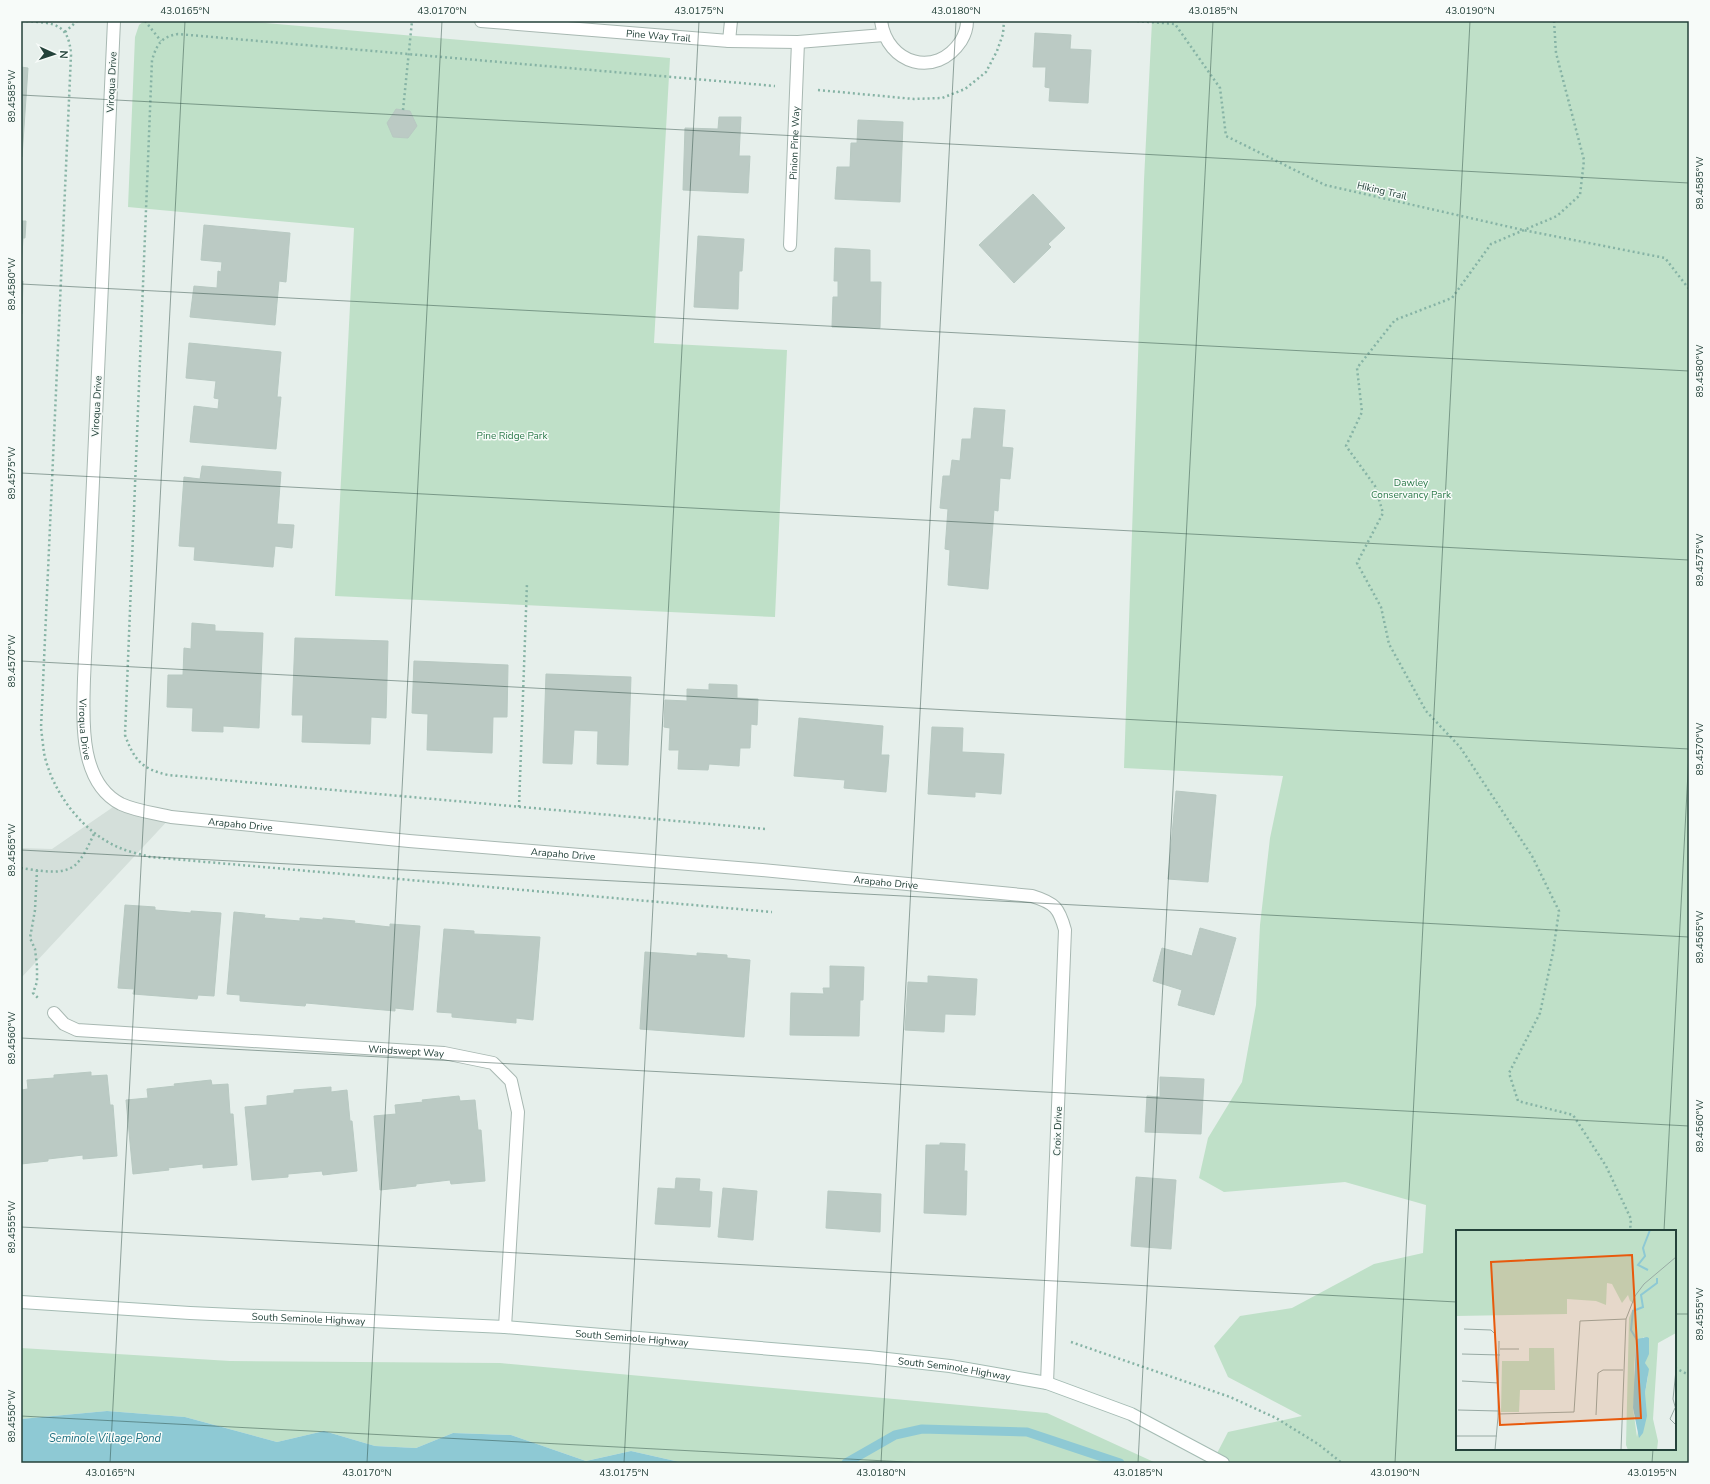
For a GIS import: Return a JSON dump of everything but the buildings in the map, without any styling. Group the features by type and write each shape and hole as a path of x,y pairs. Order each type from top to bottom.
{"street":[{"name":"Viroqua Drive","path":"100,788 88,759 83,730 84,678 114,21"},
{"name":"Pine Way Trail","path":"481,21 729,41 798,42 884,36"},
{"path":"729,41 731,21"},
{"path":"881,21 884,36 891,48 902,57 916,62 930,63 944,58 955,50 963,38 967,21"},
{"name":"Pinion Pine Way","path":"790,245 798,42"},
{"name":"Arapaho Drive","path":"100,788 119,803 171,817 401,840 762,870 1032,896"},
{"name":"Croix Drive","path":"1032,896 1046,900 1060,912 1065,930 1047,1383"},
{"name":"Windswept Way","path":"54,1013 64,1024 77,1030 444,1053 493,1063 511,1082 518,1112 506,1327"},
{"name":"South Seminole Highway","path":"21,1302 198,1313 506,1327 869,1357 950,1366 1047,1383 1131,1414 1223,1463"}],"path":[{"path":"26,21 50,23 65,32 70,42 71,55 43,678"},
{"path":"65,32 77,21"},
{"path":"145,21 161,41"},
{"path":"403,110 412,21"},
{"path":"765,829 168,775 154,772 142,765 130,748 125,735 152,68 156,50 161,41 169,36 178,34 914,99 942,98 965,89 986,72 997,51 1003,34 1004,21"},
{"name":"Hiking Trail","path":"1137,21 1175,24 1220,88 1226,136 1325,185 1523,230 1665,258 1689,290"},
{"path":"1554,21 1556,53 1584,160 1580,195 1557,216 1491,244 1452,298 1395,320 1357,368 1362,412 1346,446 1375,486 1383,513 1357,563 1381,607 1389,644 1426,712 1460,747 1532,856 1559,911 1553,952 1540,1013 1509,1073 1518,1101 1573,1115 1606,1166 1631,1219 1630,1230"},
{"path":"519,807 527,583"},
{"path":"21,868 58,871 75,866 94,834"},
{"path":"37,870 35,910 30,938 35,949 37,966 37,982 33,993 54,1013"},
{"path":"1049,1334 1230,1397 1276,1418 1318,1444 1342,1463"},
{"path":"1676,1368 1689,1375"}],"shaded area":[{"path":"119,803 171,817 21,978 21,848 52,849"}],"green space":[{"name":"Pine Ridge Park","path":"144,21 242,21 670,58 654,343 787,350 775,617 335,596 354,228 128,207 135,37 139,25"},
{"name":"Dawley Conservancy Park","path":"1152,21 1689,21 1689,1463 1212,1463 1228,1432 1302,1416 1228,1377 1214,1346 1240,1316 1292,1308 1374,1264 1423,1253 1426,1205 1345,1182 1224,1192 1199,1178 1208,1138 1242,1082 1256,1005 1260,925 1270,838 1283,776 1124,768 1144,180"},
{"path":"21,1348 230,1361 500,1363 1047,1413 1156,1463 684,1463 631,1451 586,1461 511,1435 453,1433 416,1448 375,1446 324,1431 277,1442 185,1417 107,1411 21,1419"}],"water":[{"name":"Seminole Village Pond","path":"107,1411 185,1417 277,1442 324,1431 375,1446 416,1448 453,1433 511,1435 586,1461 631,1451 684,1463 21,1463 21,1419"}],"waterway":[{"path":"846,1463 895,1435 922,1429 1027,1432 1120,1463"}]}
